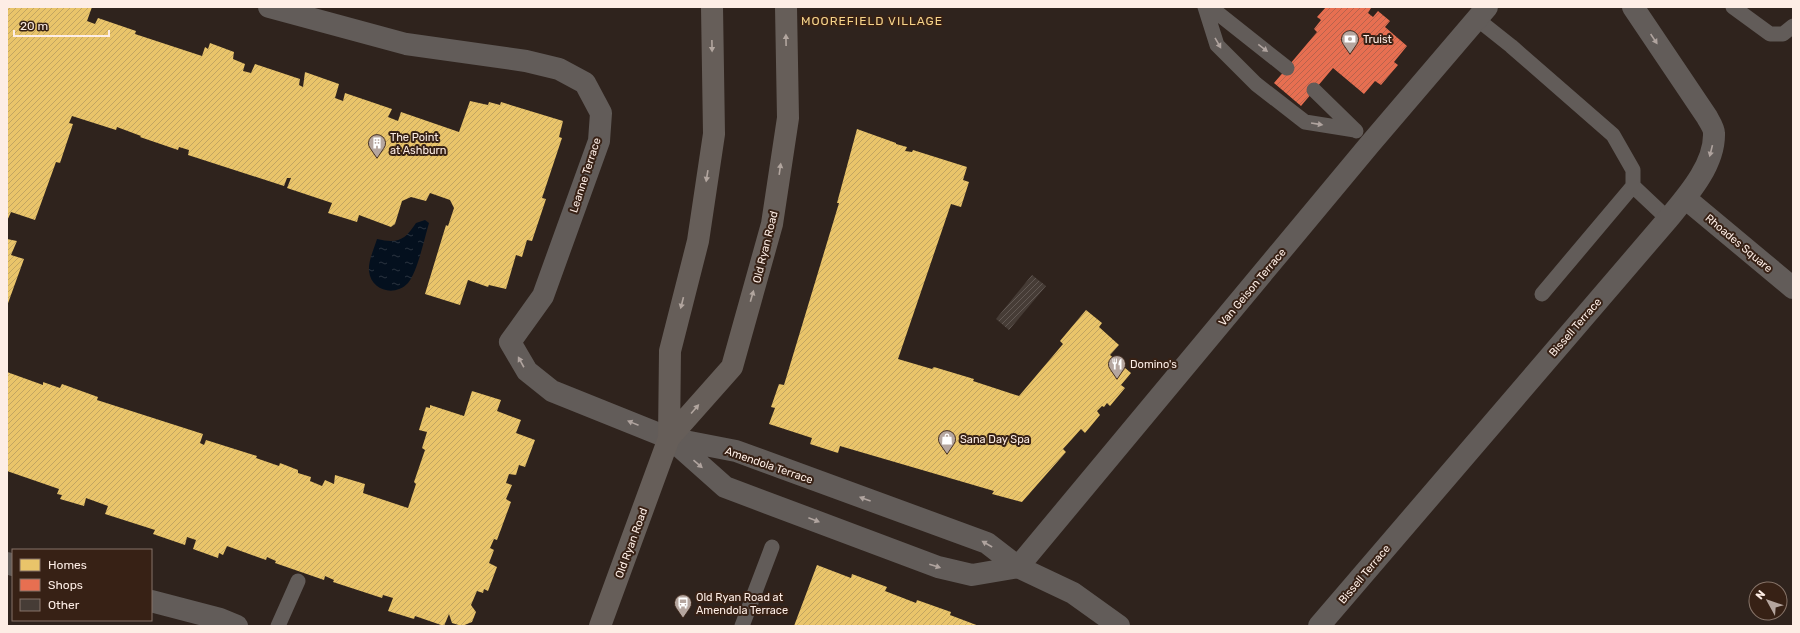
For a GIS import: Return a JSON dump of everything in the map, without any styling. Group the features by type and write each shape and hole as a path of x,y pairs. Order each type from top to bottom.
{"street":[{"name":"Leanne Terrace","path":"269,7 406,44 526,61 558,69 585,83 601,113 599,141 543,296 510,342 527,371 552,390 669,438"},
{"name":"Old Ryan Road","path":"600,626 669,438 670,351 698,241 714,134 712,7"},
{"name":"Old Ryan Road","path":"669,438 732,367 772,224 788,118 786,7"},
{"name":"Bissell Terrace","path":"1319,626 1686,198 1711,154 1714,132 1706,116 1633,7"},
{"name":"Van Geison Terrace","path":"1018,568 1363,137 1482,13"},
{"name":"Rhoades Square","path":"1686,198 1793,288"},
{"path":"669,438 725,487 931,564 972,575 1018,568"},
{"name":"Amendola Terrace","path":"669,438 736,452 987,543 1018,568 1073,593 1119,626"},
{"path":"152,600 220,619 237,626"}],"lane":[{"path":"1205,7 1217,45 1256,84 1305,122 1363,137"},
{"path":"1210,7 1287,68"},
{"path":"1733,7 1770,34 1783,34 1793,26"},
{"path":"1482,13 1511,46 1613,135 1633,170 1633,186 1542,294"},
{"path":"1314,90 1363,137"},
{"path":"1633,186 1668,219"},
{"path":"742,626 772,547"},
{"path":"278,626 298,581"}],"water":[{"path":"425,220 429,223 423,246 415,271 408,283 397,290 390,291 379,287 374,283 369,271 370,259 377,239 396,241 404,237 416,223"}],"building: Homes":[{"name":"The Point at Ashburn","path":"7,7 92,7 87,21 95,24 98,18 136,31 135,34 202,56 205,47 208,49 210,43 234,52 233,59 245,64 243,71 251,73 255,64 300,79 299,85 303,87 305,72 339,84 335,98 343,101 345,93 392,109 388,117 398,121 401,112 459,132 470,101 488,105 489,102 500,105 501,102 563,121 559,137 562,138 542,198 546,199 532,241 527,240 522,257 516,255 506,289 489,285 488,287 468,280 460,305 425,294 446,225 448,226 454,208 450,200 430,193 426,201 411,197 402,201 395,224 391,227 359,215 357,222 328,213 332,203 287,188 291,178 287,178 284,186 188,155 189,150 179,147 178,150 140,137 141,136 117,127 116,130 72,116 69,123 73,124 60,163 56,162 35,220 11,212 7,221"},
{"path":"857,129 907,147 905,151 912,152 913,150 967,167 963,180 969,182 961,207 951,204 898,359 932,369 934,367 974,379 973,381 1019,396 1063,344 1060,341 1086,310 1102,323 1099,327 1119,345 1110,355 1131,373 1121,385 1125,388 1110,406 1107,403 1104,407 1102,406 1097,411 1100,415 1085,433 1081,429 1063,449 1066,452 1022,502 992,494 994,491 840,446 838,453 810,444 812,438 769,424 775,408 771,407 779,384 784,385 839,203 837,203"},
{"path":"7,239 17,241 11,255 24,259 7,306"},
{"path":"7,372 43,385 43,382 60,388 62,384 98,397 97,400 203,434 200,443 204,445 206,440 257,456 256,458 279,466 280,463 298,470 298,473 311,477 310,481 322,486 325,480 334,484 335,475 365,484 363,493 408,508 416,484 414,482 425,450 422,448 427,432 419,430 426,407 430,408 430,405 464,416 472,391 501,400 497,411 521,420 516,433 535,440 525,467 519,465 516,475 509,474 506,483 512,485 506,499 511,502 497,540 494,539 490,548 494,550 489,563 497,567 488,591 484,589 483,593 477,591 471,605 476,612 472,622 462,626 452,623 449,614 444,626 415,616 414,619 388,611 393,598 383,595 382,598 333,582 334,580 325,576 324,580 275,563 276,561 267,557 266,560 227,546 223,555 219,553 218,558 193,549 196,540 187,537 185,545 153,534 155,530 105,514 108,506 86,498 84,506 60,499 62,495 57,494 59,489 7,471"},
{"path":"817,565 851,578 852,574 887,587 885,591 916,603 917,600 951,612 950,615 979,626 794,626"}],"building: Shops":[{"name":"Truist","path":"1326,7 1370,7 1371,8 1368,13 1373,17 1378,11 1390,21 1385,27 1407,46 1394,62 1398,65 1381,85 1375,81 1364,94 1333,68 1301,106 1274,83 1317,32 1314,29 1321,20 1317,17"}],"building: Other":[{"path":"1032,275 1046,286 1009,330 996,319"}],"place":[{"name":"Truist","path":"1350,54"},
{"name":"The Point at Ashburn","path":"377,158"},
{"name":"Domino's","path":"1117,379"},
{"name":"Sana Day Spa","path":"947,454"},
{"name":"Old Ryan Road at Amendola Terrace","path":"683,618"}],"district":[{"name":"MOOREFIELD VILLAGE","path":"872,21"}]}
